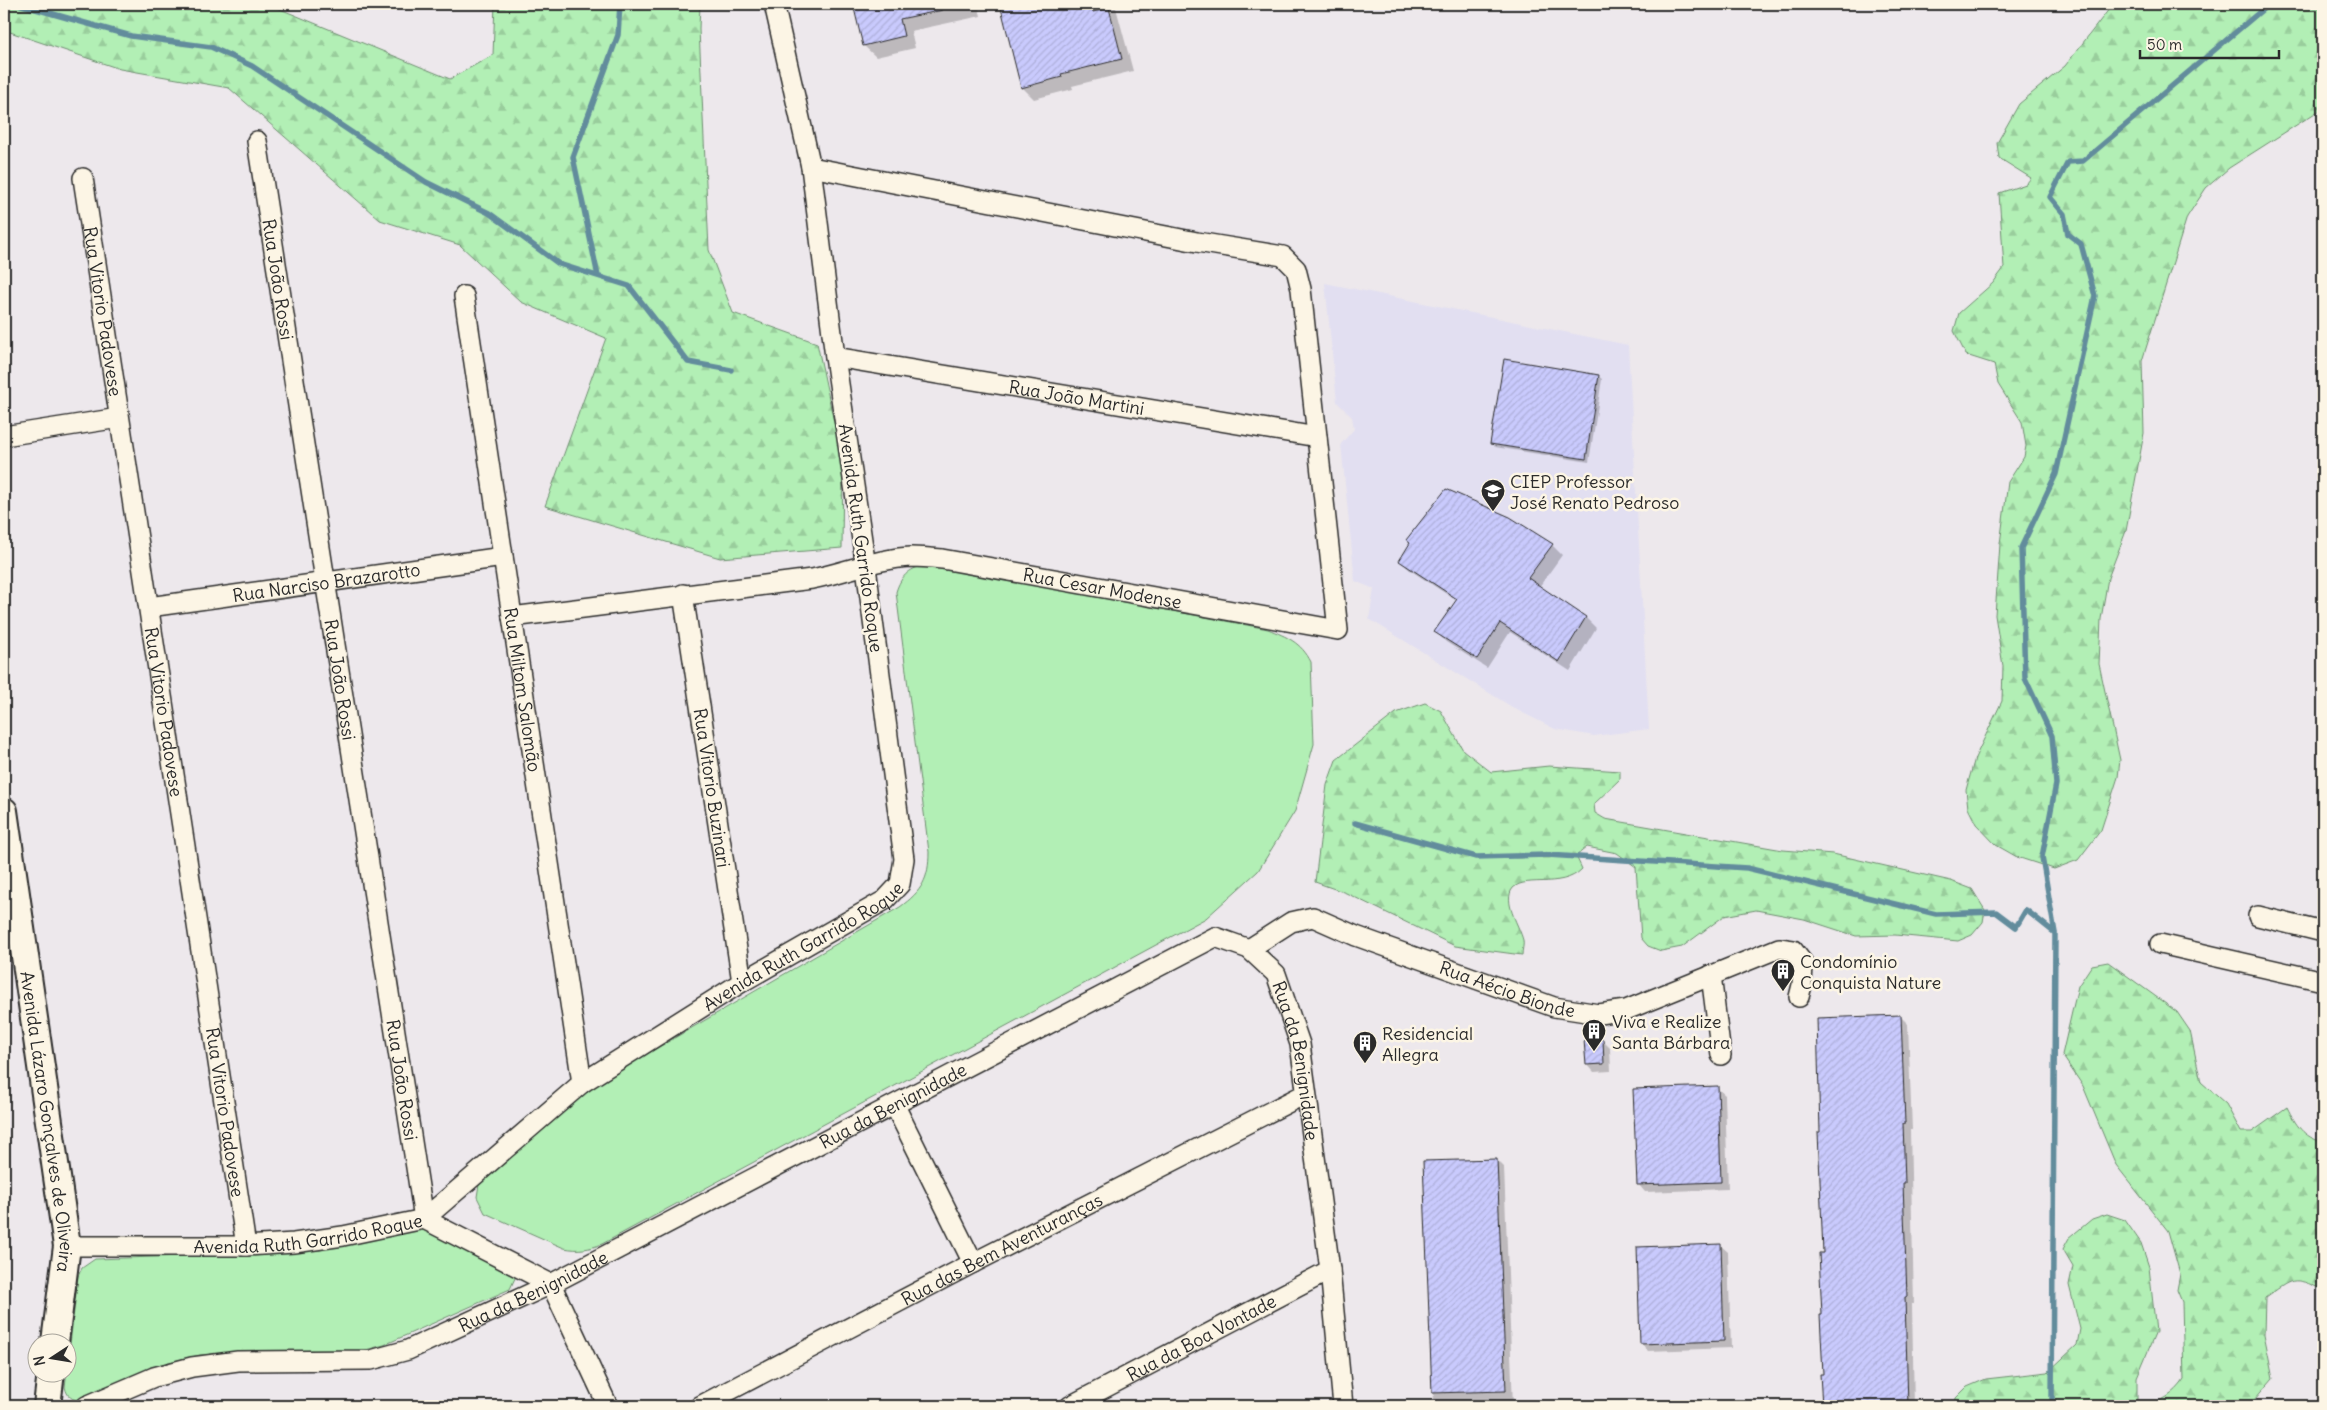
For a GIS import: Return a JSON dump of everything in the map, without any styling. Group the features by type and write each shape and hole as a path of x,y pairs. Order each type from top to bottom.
{"street":[{"name":"Avenida Ruth Garrido Roque","path":"67,1246 246,1246 294,1243 343,1236 424,1219 582,1083 742,982 885,900 900,884 904,859 866,567 835,357 811,167 774,4"},
{"name":"Rua João Rossi","path":"257,141 424,1219"},
{"path":"811,167 1197,242 1283,256 1296,269 1301,289 1317,437"},
{"name":"Rua Vitorio Padovese","path":"83,178 246,1246"},
{"name":"Rua Miltom Salomão","path":"464,296 582,1083"},
{"name":"Rua João Martini","path":"835,357 1317,437"},
{"path":"4,436 119,418"},
{"name":"Rua Cesar Modense","path":"512,617 812,579 866,567 887,560 910,557 942,559 1338,630 1317,437"},
{"name":"Rua Narciso Brazarotto","path":"149,608 503,557"},
{"name":"Rua Vitorio Buzinari","path":"683,594 742,982"},
{"name":"Avenida Lázaro Gonçalves de Oliveira","path":"4,812 67,1246 56,1332"},
{"path":"2258,916 2323,932"},
{"name":"Rua Aécio Bionde","path":"1248,949 1292,922 1313,917 1356,936 1554,1007 1599,1014 1626,1010 1779,948 1793,950 1803,963 1801,991"},
{"name":"Rua da Benignidade","path":"86,1406 154,1377 192,1366 238,1361 371,1360 408,1350 551,1284 1215,938 1248,949 1276,974 1300,1044 1305,1094 1330,1270 1343,1406"},
{"path":"2160,944 2323,980"},
{"path":"1711,975 1721,1055"},
{"name":"Rua das Bem Aventuranças","path":"700,1406 973,1263 1305,1094"},
{"path":"895,1106 973,1263"},
{"path":"424,1219 551,1284 608,1406"},
{"name":"Rua da Boa Vontade","path":"1070,1406 1330,1270"},
{"path":"47,1406 50,1382"}],"shaded area":[{"name":"CIEP Professor José Renato Pedroso","path":"1325,283 1628,345 1649,729 1594,736 1555,729 1517,710 1369,619 1374,589 1355,581 1341,444 1354,429 1352,417 1337,402"}],"green space":[{"path":"4,4 268,4 450,79 493,55 495,4 700,4 699,29 709,250 733,313 817,343 843,464 842,548 720,558 545,506 606,338 521,302 460,245 380,220 229,88 120,69 4,30"},
{"path":"2113,4 2323,4 2323,108 2229,168 2206,188 2187,217 2142,361 2144,433 2126,531 2108,578 2101,619 2099,664 2120,760 2118,777 2101,830 2078,860 2054,869 2017,857 1996,845 1976,824 1968,808 1966,790 1975,758 2002,701 2003,666 1995,615 2000,544 2008,482 2024,457 2026,446 2022,422 1998,384 1994,364 1966,355 1954,331 1959,313 1993,283 2004,268 1999,193 2026,184 2031,178 1999,158 1997,143 2019,104 2065,66"},
{"path":"928,565 1268,629 1298,645 1311,662 1314,744 1295,811 1258,871 1206,918 602,1244 584,1249 564,1248 485,1213 477,1197 480,1178 595,1084 900,907 919,890 928,870 929,852 896,592 907,573"},
{"path":"1425,703 1441,711 1463,750 1491,772 1549,766 1620,771 1620,779 1594,804 1595,813 1605,819 1783,850 1833,854 1951,881 1972,889 1985,910 1983,922 1972,935 1958,941 1895,935 1856,936 1804,919 1756,910 1724,916 1682,947 1661,951 1648,946 1641,938 1636,867 1617,853 1587,847 1576,856 1582,869 1573,876 1553,881 1523,883 1511,891 1511,909 1523,940 1522,955 1455,946 1346,893 1315,882 1327,785 1336,760 1396,713"},
{"path":"2108,962 2177,1012 2190,1031 2201,1082 2226,1104 2241,1132 2252,1132 2287,1107 2305,1133 2323,1142 2323,1290 2305,1282 2292,1281 2265,1298 2264,1334 2273,1378 2255,1399 2255,1406 2144,1406 2156,1403 2167,1397 2184,1380 2182,1302 2177,1290 2180,1274 2168,1231 2116,1165 2083,1086 2062,1055 2078,986 2092,965"},
{"path":"2107,1214 2125,1220 2141,1243 2149,1267 2156,1332 2137,1377 2137,1401 2144,1406 1955,1406 1956,1398 1967,1387 1986,1379 2048,1372 2077,1345 2080,1329 2069,1285 2073,1266 2063,1249 2069,1238 2092,1219"},
{"path":"428,1227 516,1276 510,1289 384,1345 351,1354 200,1355 161,1364 82,1400 73,1399 67,1393 66,1382 78,1382 78,1332 71,1332 78,1276 82,1268 95,1259 320,1250"}],"building":[{"path":"853,4 942,4 943,10 900,19 904,36 863,46"},
{"path":"1000,4 1092,4 1093,12 1109,8 1122,59 1061,74 1062,77 1021,88"},
{"path":"1504,359 1599,375 1586,459 1490,444"},
{"path":"1446,489 1510,517 1553,544 1528,578 1586,617 1559,662 1500,623 1477,659 1434,632 1457,599 1399,561 1410,543 1406,540"},
{"path":"1901,1015 1905,1123 1903,1123 1905,1183 1903,1183 1908,1406 1822,1406 1820,1374 1823,1374 1820,1315 1822,1315 1819,1253 1823,1253 1818,1132 1820,1132 1817,1018"},
{"name":"Viva e Realize Santa Bárbara","path":"1603,1039 1604,1064 1586,1065 1584,1040"},
{"path":"1718,1086 1721,1182 1637,1185 1633,1089"},
{"path":"1497,1159 1506,1391 1432,1393 1423,1161"},
{"path":"1721,1244 1724,1341 1640,1344 1637,1247"}],"waterway":[{"path":"18,4 131,36 211,47 252,66 426,182 489,213 559,264 629,286 688,362 731,370"},
{"path":"598,276 573,157 618,35 620,4"},
{"path":"2052,1406 2055,933 2042,857 2056,784 2052,736 2025,678 2021,548 2056,474 2095,296 2081,244 2068,234 2064,214 2050,197 2068,162 2083,161 2269,4"},
{"path":"1355,823 1476,857 1548,855 1747,868 1936,914 1996,912 2016,927 2026,910 2055,933"}],"place":[{"name":"CIEP Professor José Renato Pedroso","path":"1493,512"},
{"name":"Condomínio Conquista Nature","path":"1783,992"},
{"name":"Viva e Realize Santa Bárbara","path":"1594,1052"},
{"name":"Residencial Allegra","path":"1365,1064"}]}
